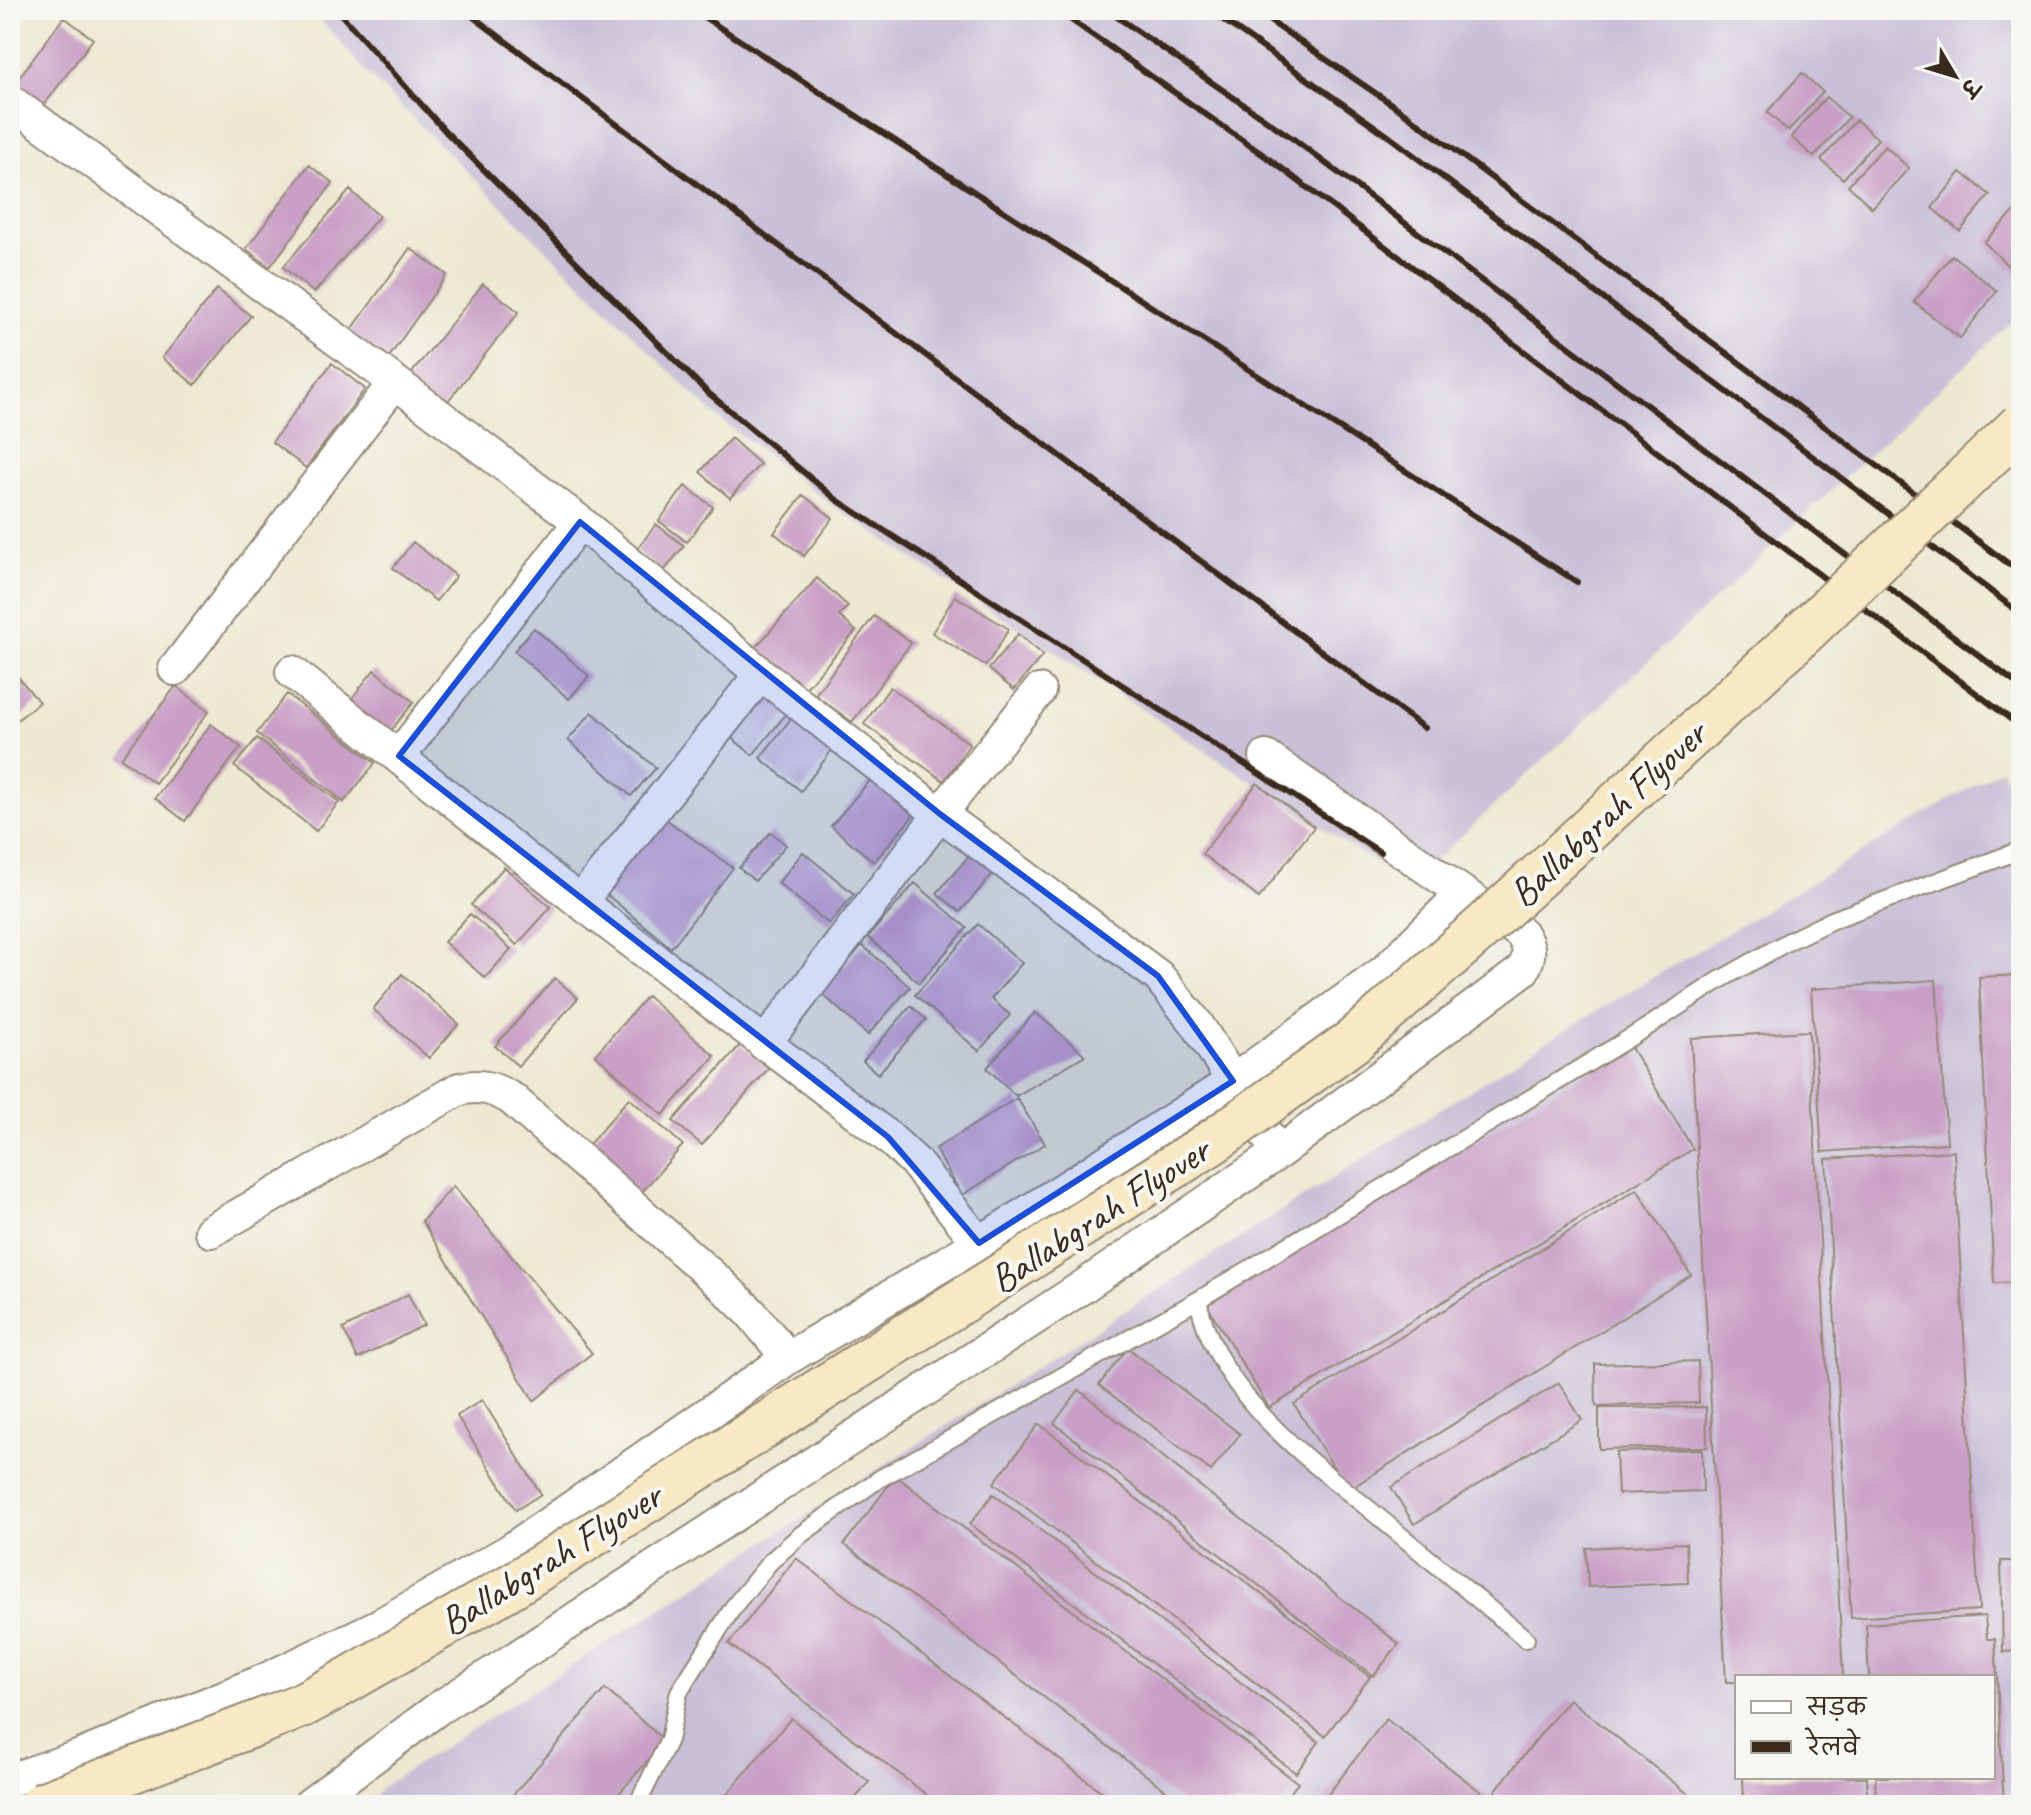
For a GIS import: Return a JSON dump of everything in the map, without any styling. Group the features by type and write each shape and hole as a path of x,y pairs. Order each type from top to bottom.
{"main road":[{"name":"Ballabgrah Flyover","path":"41,1805 277,1715 334,1688 513,1585 1214,1141 1353,1041 1485,925 1801,635 2021,425"}],"street":[{"path":"10,101 395,382 580,522 761,674 940,814 1158,976 1197,1024 1278,1153"},
{"path":"175,669 395,382"},
{"path":"399,756 580,522"},
{"path":"292,672 580,902 888,1137 914,1161 979,1243"},
{"path":"580,902 761,674"},
{"path":"764,1044 940,814 1039,691"},
{"path":"309,1805 436,1710 1081,1288 1278,1153 1523,970 1529,957 1529,946 1521,933 1266,757"},
{"path":"10,1780 78,1757 265,1680 380,1625 509,1551 788,1358 979,1243 1233,1081 1385,971 1463,893"},
{"path":"211,1231 459,1089 476,1085 494,1089 512,1099 723,1286 751,1313 788,1358"}],"lane":[{"path":"637,1805 669,1740 679,1692 734,1606 770,1562 799,1536 879,1479 1198,1300 1718,981 1789,941 1832,920 2021,850"},
{"path":"1198,1300 1203,1324 1219,1355 1249,1400 1286,1440 1526,1639"}],"highlighted area":[{"path":"580,522 940,814 1158,976 1233,1081 979,1243 888,1137 399,756"}],"shaded area":[{"path":"312,10 2021,10 2021,313 1409,885 835,507 711,412 368,74"},
{"path":"2001,769 2021,805 2021,1805 369,1805 382,1787 1547,1041"}],"building":[{"path":"64,17 93,39 38,113 10,90"},
{"path":"1802,73 1823,92 1788,131 1767,112"},
{"path":"1826,97 1849,117 1814,157 1791,137"},
{"path":"1856,120 1878,139 1843,179 1821,160"},
{"path":"1885,146 1909,168 1872,208 1848,185"},
{"path":"309,165 333,183 270,267 246,249"},
{"path":"1961,172 1990,195 1960,231 1932,208"},
{"path":"350,190 379,216 314,293 283,267"},
{"path":"2021,205 2021,279 1984,242"},
{"path":"410,248 447,275 384,364 346,338"},
{"path":"1952,255 1997,291 1960,338 1914,302"},
{"path":"483,284 519,312 439,412 403,384"},
{"path":"217,289 251,316 195,385 162,358"},
{"path":"332,363 365,389 306,468 272,442"},
{"path":"731,438 760,464 730,498 700,472"},
{"path":"685,486 713,507 687,542 659,521"},
{"path":"803,495 833,518 804,556 774,533"},
{"path":"656,524 684,546 663,572 636,551"},
{"path":"413,542 456,576 436,601 393,568"},
{"path":"817,578 848,606 839,616 856,631 797,698 749,655"},
{"path":"955,596 1009,629 986,666 932,633"},
{"path":"874,616 911,643 852,722 815,695"},
{"path":"534,628 589,676 569,699 514,651"},
{"path":"1018,634 1043,655 1014,690 989,669"},
{"path":"10,667 39,702 10,726"},
{"path":"374,670 414,702 388,734 348,703"},
{"path":"758,685 791,708 753,755 723,731"},
{"path":"176,686 209,711 155,783 121,758"},
{"path":"890,687 970,744 944,781 864,724"},
{"path":"287,694 375,763 344,802 257,733"},
{"path":"797,711 838,742 801,791 760,758"},
{"path":"592,712 656,768 631,796 568,740"},
{"path":"211,724 241,747 185,821 155,798"},
{"path":"257,738 339,802 316,831 234,766"},
{"path":"877,772 920,808 874,862 831,826"},
{"path":"1257,783 1314,827 1259,898 1202,854"},
{"path":"659,814 733,868 671,948 600,889"},
{"path":"771,832 786,845 755,881 739,868"},
{"path":"975,849 997,869 960,912 937,893"},
{"path":"803,852 854,894 829,924 778,883"},
{"path":"504,867 551,907 517,945 471,905"},
{"path":"915,883 967,928 919,983 868,937"},
{"path":"470,914 511,949 485,978 444,942"},
{"path":"978,924 1022,963 991,999 1010,1015 979,1051 915,995"},
{"path":"862,945 910,987 868,1035 821,993"},
{"path":"402,974 459,1024 429,1058 373,1009"},
{"path":"2021,975 2021,1282 1994,1283 1979,977"},
{"path":"555,978 578,998 518,1066 495,1046"},
{"path":"1936,980 1947,1143 1822,1152 1811,989"},
{"path":"647,996 715,1056 663,1115 595,1055"},
{"path":"911,1006 926,1019 878,1074 863,1061"},
{"path":"1035,1012 1085,1055 1016,1096 987,1068"},
{"path":"1809,1031 1843,1675 1735,1675 1735,1682 1726,1682 1691,1038"},
{"path":"741,1044 769,1068 702,1145 673,1121"},
{"path":"1630,1046 1693,1149 1269,1408 1207,1305"},
{"path":"629,1098 683,1145 632,1203 579,1156"},
{"path":"1017,1098 1045,1144 962,1195 935,1149"},
{"path":"1954,1151 1979,1610 1851,1618 1826,1159"},
{"path":"453,1186 592,1353 534,1401 422,1221"},
{"path":"1637,1189 1691,1275 1348,1490 1294,1404"},
{"path":"408,1294 424,1325 358,1359 343,1329"},
{"path":"1128,1348 1240,1434 1211,1471 1099,1385"},
{"path":"1698,1361 1699,1403 1596,1406 1595,1364"},
{"path":"1559,1383 1582,1420 1414,1524 1391,1487"},
{"path":"1079,1390 1399,1644 1373,1676 1054,1423"},
{"path":"482,1400 541,1494 516,1510 457,1416"},
{"path":"1706,1407 1707,1447 1599,1449 1599,1408"},
{"path":"1039,1424 1370,1677 1325,1736 994,1483"},
{"path":"1702,1449 1703,1491 1618,1494 1616,1452"},
{"path":"896,1476 1298,1783 1281,1805 1185,1805 844,1544"},
{"path":"993,1494 1319,1742 1296,1773 970,1524"},
{"path":"1686,1543 1688,1583 1588,1587 1586,1548"},
{"path":"796,1558 1119,1805 940,1805 729,1644"},
{"path":"2001,1561 2021,1561 2021,1651 2003,1652"},
{"path":"1985,1616 1987,1639 1995,1639 2004,1805 1876,1805 1875,1779 1995,1779 1995,1675 1869,1675 1866,1624"},
{"path":"605,1689 665,1741 609,1805 504,1805"},
{"path":"1569,1699 1702,1805 1512,1805 1495,1791"},
{"path":"791,1718 869,1782 850,1805 718,1805"},
{"path":"1386,1719 1498,1805 1320,1805"},
{"path":"1743,1779 1866,1779 1868,1805 1744,1805"}],"railway":[{"path":"337,10 446,132 706,391 837,500 1380,852"},
{"path":"464,10 1424,728"},
{"path":"693,10 1577,582"},
{"path":"1057,10 1272,161 2021,727"},
{"path":"1107,10 1292,138 2021,687"},
{"path":"1209,10 1387,135 2021,614"},
{"path":"1254,10 1406,114 2021,573"}]}
